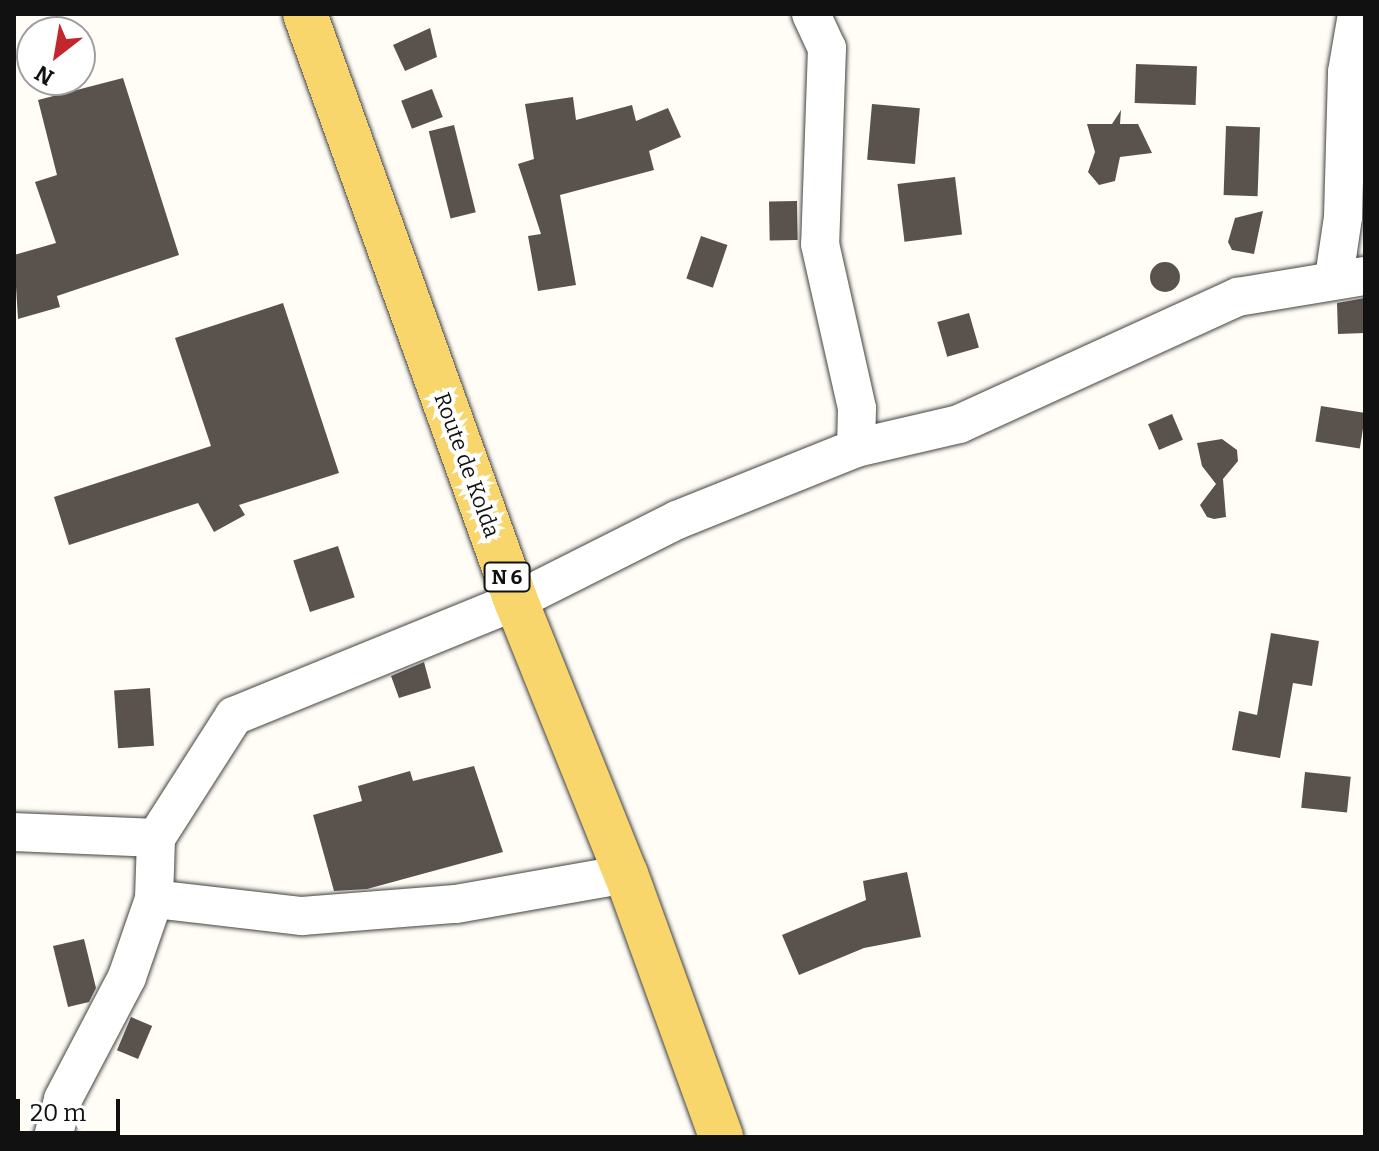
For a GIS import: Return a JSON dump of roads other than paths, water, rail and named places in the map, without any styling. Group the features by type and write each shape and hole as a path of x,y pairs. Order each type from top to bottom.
{"main road":[{"name":"Route de Kolda","path":"305,14 516,601 626,874 721,1137"}],"street":[{"path":"811,14 827,48 820,244 857,408 856,448"},
{"path":"53,1137 63,1099 127,977 154,899 156,838 234,716 516,601 677,520 856,448 959,424 1238,297 1350,277 1343,217 1347,72 1357,14"},
{"path":"14,832 156,838"},
{"path":"154,899 302,916 456,904 626,874"}]}
